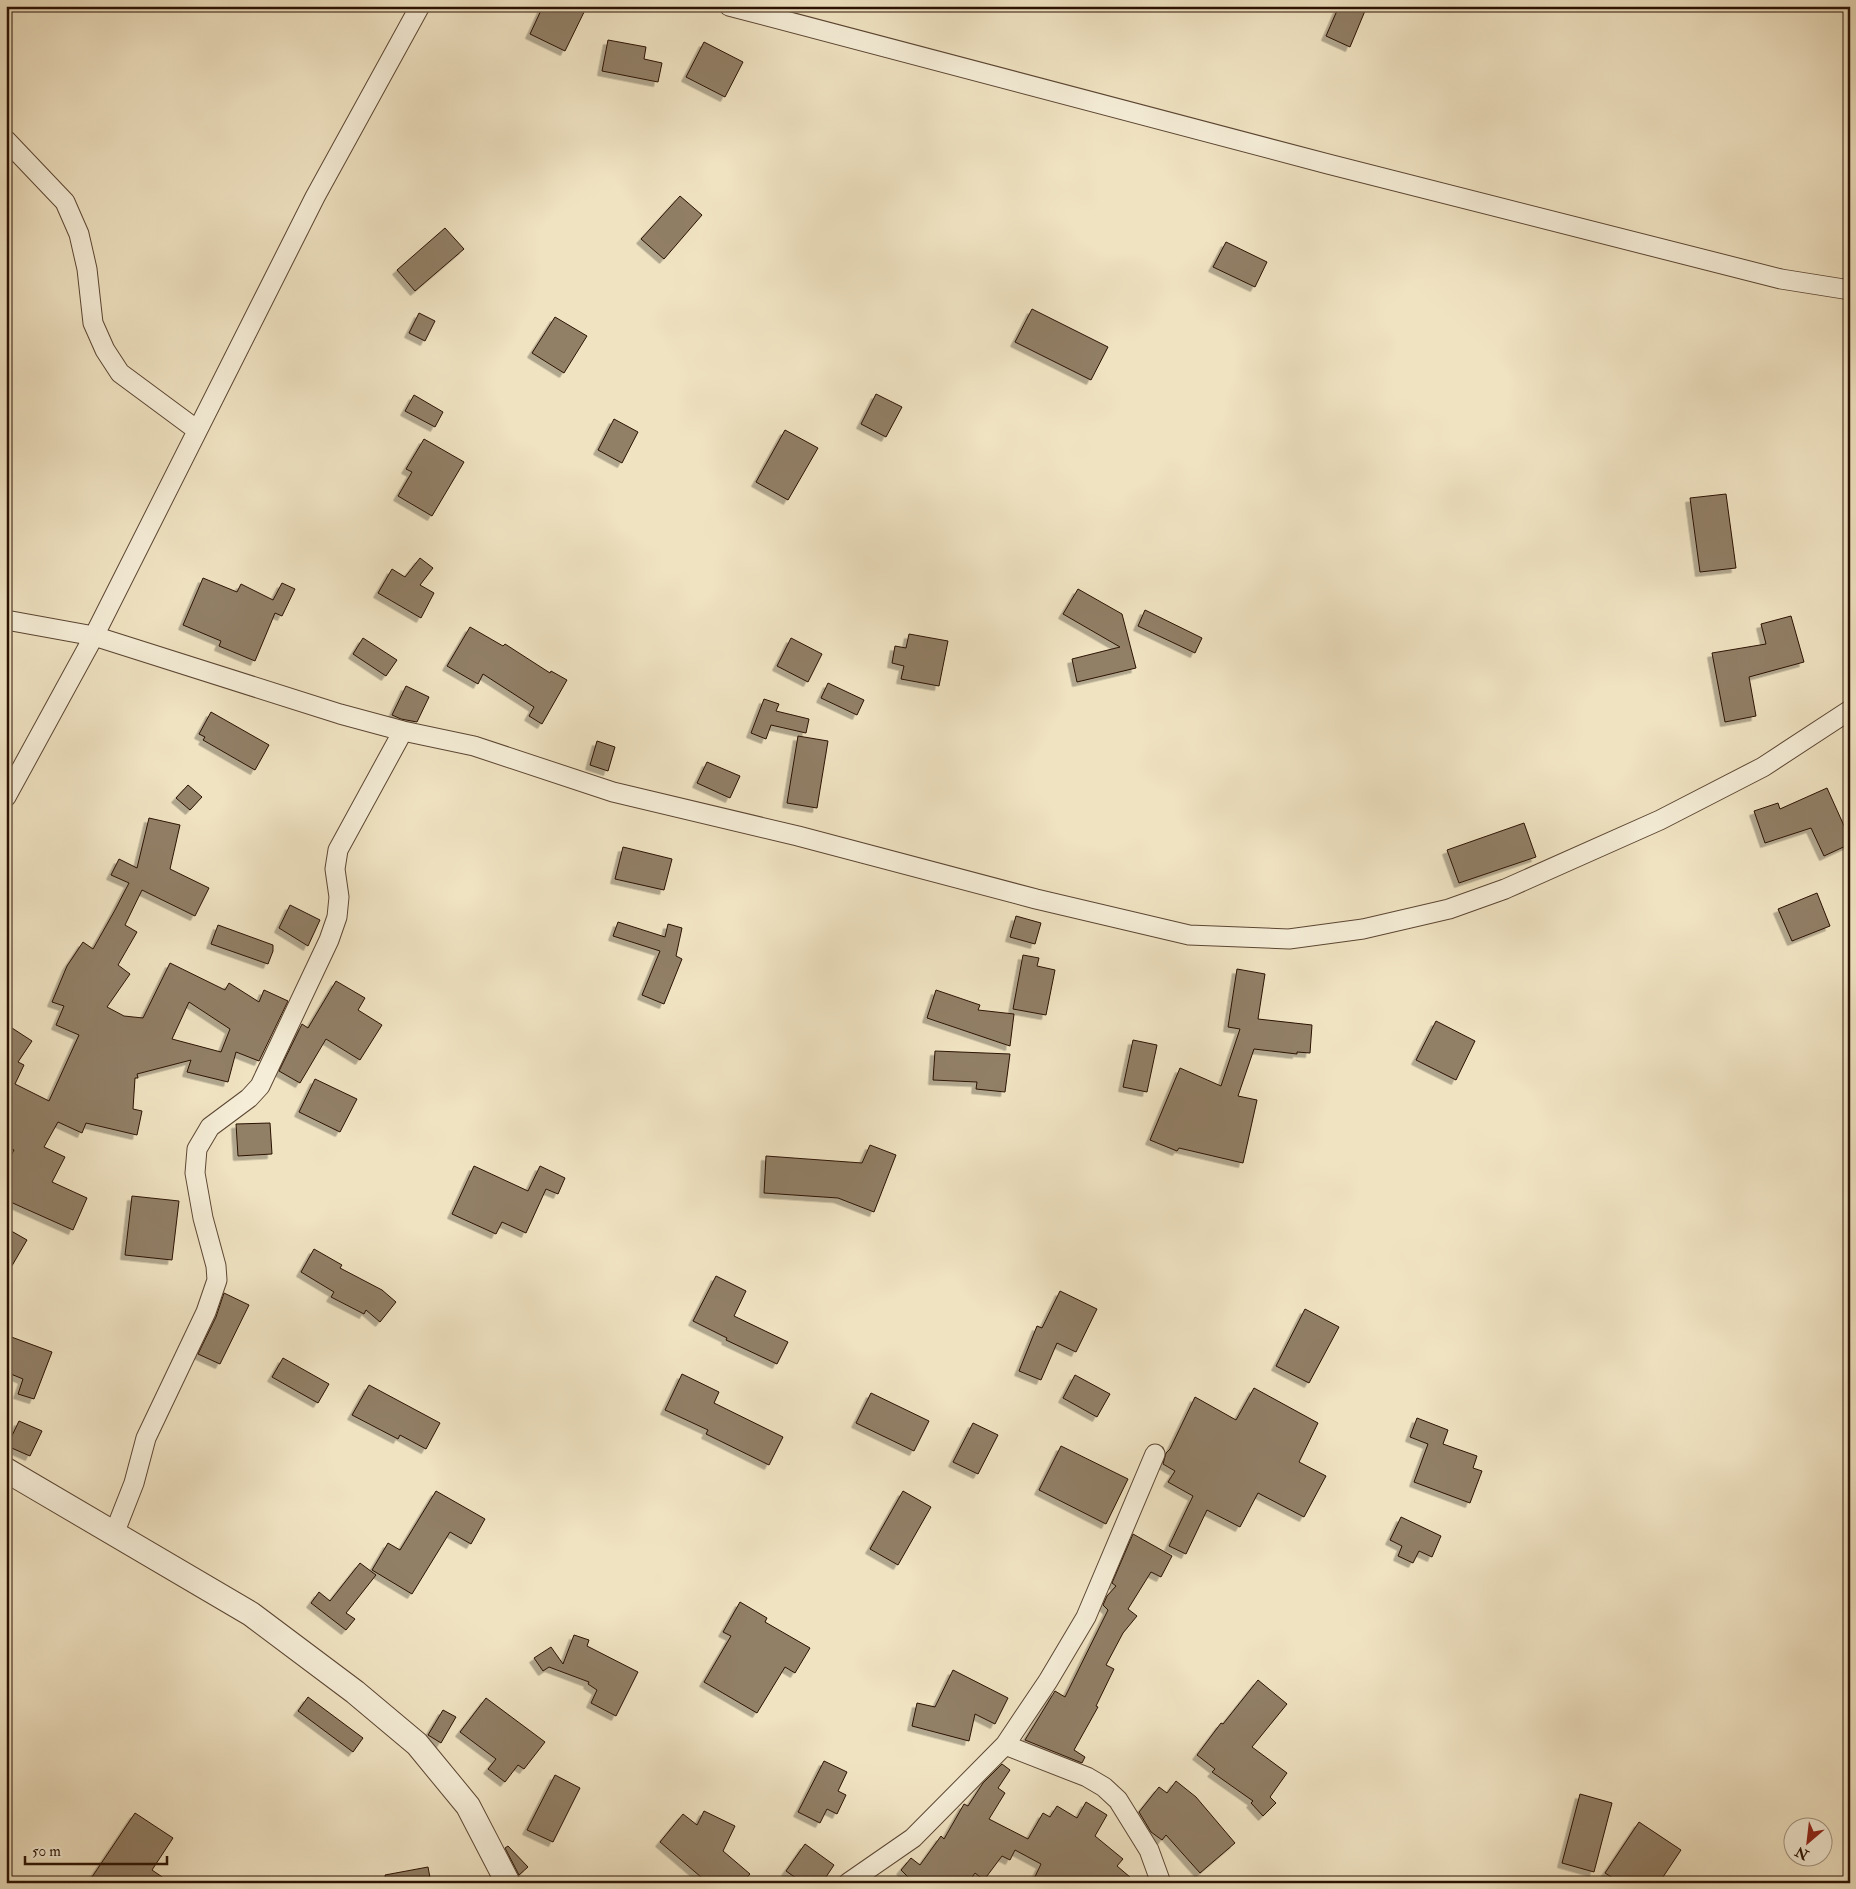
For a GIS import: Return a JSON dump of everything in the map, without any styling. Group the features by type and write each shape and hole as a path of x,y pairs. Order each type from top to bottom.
{"street":[{"path":"6,797 94,636 315,197 420,6"},
{"path":"729,6 1328,164 1781,279 1850,290"},
{"path":"6,140 65,202 79,234 85,260 93,323 105,350 120,373 197,430"},
{"path":"6,620 94,636 340,714 403,731 474,746 613,792 798,836 1036,899 1189,935 1289,939 1363,929 1449,909 1505,889 1660,820 1763,767 1850,710"},
{"path":"114,1534 134,1483 146,1438 206,1312 217,1280 216,1266 202,1218 195,1173 197,1149 210,1127 249,1098 260,1086 329,940 337,917 339,897 335,869 338,850 403,731"},
{"path":"848,1883 913,1838 1005,1745 1048,1681 1086,1617 1155,1454"},
{"path":"6,1470 251,1614 355,1692 418,1744 468,1806 508,1883"},
{"path":"1005,1745 1087,1777 1111,1793 1118,1800 1150,1850 1161,1883"}],"building":[{"path":"543,6 587,6 565,51 530,34"},
{"path":"1339,6 1367,6 1350,47 1326,36"},
{"path":"608,40 646,47 644,59 662,63 658,82 602,71"},
{"path":"704,42 743,62 725,97 686,77"},
{"path":"680,196 702,215 664,259 641,239"},
{"path":"445,228 464,249 415,291 397,270"},
{"path":"1226,242 1267,262 1255,287 1213,267"},
{"path":"1032,309 1108,347 1091,380 1015,342"},
{"path":"419,313 435,321 425,341 409,333"},
{"path":"555,317 587,336 564,373 532,353"},
{"path":"876,394 902,407 886,437 861,424"},
{"path":"414,395 443,412 435,427 405,411"},
{"path":"614,419 638,432 622,463 598,450"},
{"path":"785,430 818,448 788,500 756,482"},
{"path":"424,439 464,462 432,516 398,496 412,472 406,469"},
{"path":"1726,494 1736,568 1700,572 1690,498"},
{"path":"420,558 433,568 420,585 434,593 421,618 378,593 392,569 405,577"},
{"path":"203,578 237,592 241,584 273,600 282,583 295,589 282,616 275,613 255,661 219,646 221,641 183,625"},
{"path":"1078,589 1122,614 1136,668 1077,682 1072,659 1120,647 1063,614"},
{"path":"1145,610 1202,638 1195,653 1138,626"},
{"path":"1791,616 1804,662 1749,677 1756,716 1725,722 1712,653 1766,644 1761,624"},
{"path":"470,627 503,646 505,644 550,673 551,671 567,680 542,724 529,716 534,707 483,674 478,684 447,666"},
{"path":"909,634 948,641 939,686 901,679 904,666 892,663 895,646 906,648"},
{"path":"363,638 397,660 386,676 353,654"},
{"path":"791,638 822,654 808,682 777,666"},
{"path":"828,683 864,700 857,715 821,698"},
{"path":"406,686 429,697 417,722 392,715"},
{"path":"764,699 779,704 776,711 809,719 806,733 771,725 766,739 751,733"},
{"path":"211,712 269,745 255,770 203,740 205,737 199,734"},
{"path":"798,736 828,741 817,808 787,803"},
{"path":"597,741 615,747 608,771 590,765"},
{"path":"707,762 740,776 730,798 697,783"},
{"path":"188,785 202,797 190,810 176,798"},
{"path":"1827,788 1850,839 1850,844 1824,856 1811,828 1765,843 1754,811 1778,803 1780,809"},
{"path":"149,818 180,825 170,869 209,888 195,916 142,890 125,925 137,932 118,965 130,974 107,1007 124,1016 143,1018 170,963 225,990 229,983 259,1002 264,990 288,1001 259,1061 236,1052 228,1082 187,1072 191,1060 137,1074 138,1078 135,1078 133,1109 142,1111 137,1135 86,1123 82,1133 58,1122 44,1147 65,1157 52,1182 87,1198 73,1230 6,1200 6,1164 14,1150 6,1146 6,1037 12,1028 32,1041 18,1062 24,1065 15,1084 49,1101 79,1035 56,1025 64,1006 52,1002 67,966 83,942 93,949 129,883 111,875 119,859 137,868","holes":["189,1002 230,1029 221,1052 172,1039"]},
{"path":"1524,823 1536,857 1459,883 1447,850"},
{"path":"623,847 672,859 664,890 615,879"},
{"path":"1817,893 1830,926 1792,941 1778,909"},
{"path":"290,905 320,920 308,946 279,928"},
{"path":"1016,916 1041,923 1035,944 1010,937"},
{"path":"618,922 665,937 668,924 682,928 676,956 682,959 664,1004 642,995 660,951 613,936"},
{"path":"218,925 273,945 273,951 268,964 211,944"},
{"path":"1023,955 1039,958 1037,966 1055,970 1046,1015 1013,1009"},
{"path":"1237,969 1265,974 1258,1019 1312,1025 1310,1053 1297,1052 1297,1054 1254,1049 1238,1096 1257,1100 1243,1163 1179,1148 1177,1151 1150,1140 1180,1068 1221,1086 1240,1029 1228,1027"},
{"path":"336,981 365,998 358,1010 382,1025 360,1060 326,1039 300,1083 279,1071 302,1024 308,1028"},
{"path":"936,990 980,1005 978,1010 1014,1014 1010,1046 927,1018"},
{"path":"1436,1021 1475,1041 1456,1080 1416,1060"},
{"path":"1133,1040 1157,1045 1147,1092 1123,1087"},
{"path":"935,1051 1010,1054 1005,1092 976,1089 977,1082 933,1080"},
{"path":"315,1079 357,1099 340,1132 299,1112"},
{"path":"270,1123 272,1154 238,1156 236,1124"},
{"path":"870,1145 896,1155 874,1212 838,1198 764,1193 766,1156 862,1163"},
{"path":"474,1166 528,1191 540,1166 565,1178 558,1194 546,1189 526,1233 502,1222 496,1234 452,1214"},
{"path":"132,1196 179,1201 172,1260 125,1255"},
{"path":"6,1228 27,1240 6,1276"},
{"path":"314,1249 342,1265 340,1268 382,1290 396,1302 380,1322 366,1310 364,1314 331,1297 334,1292 301,1272"},
{"path":"716,1276 746,1291 734,1316 788,1342 777,1364 726,1340 727,1338 693,1321"},
{"path":"1060,1291 1097,1309 1076,1352 1057,1343 1041,1380 1019,1371 1037,1326 1042,1328"},
{"path":"224,1293 249,1305 220,1364 198,1354 216,1317"},
{"path":"1305,1309 1339,1327 1309,1383 1276,1366"},
{"path":"6,1335 52,1352 34,1399 18,1394 23,1379 6,1372"},
{"path":"283,1358 329,1384 318,1403 272,1377"},
{"path":"682,1374 719,1392 714,1403 783,1437 769,1465 706,1434 708,1430 665,1410"},
{"path":"1075,1375 1110,1394 1097,1417 1063,1398"},
{"path":"369,1385 440,1423 426,1449 400,1435 398,1439 352,1415"},
{"path":"1254,1388 1318,1423 1299,1462 1326,1476 1304,1517 1258,1493 1240,1527 1207,1510 1186,1554 1169,1546 1193,1496 1168,1482 1175,1471 1163,1464 1166,1453 1170,1449 1195,1397 1236,1420"},
{"path":"871,1393 929,1421 914,1451 856,1423"},
{"path":"1417,1418 1448,1430 1443,1444 1477,1456 1473,1468 1482,1471 1470,1503 1414,1482 1428,1444 1410,1437"},
{"path":"19,1421 42,1431 30,1456 7,1446"},
{"path":"973,1423 998,1435 978,1474 953,1462"},
{"path":"1061,1446 1128,1479 1106,1524 1039,1490"},
{"path":"436,1491 485,1519 471,1544 450,1532 412,1594 372,1570 388,1543 400,1550"},
{"path":"903,1491 931,1507 898,1565 870,1549"},
{"path":"1401,1517 1441,1536 1432,1557 1419,1551 1413,1563 1398,1556 1402,1546 1390,1540"},
{"path":"1133,1534 1172,1556 1161,1577 1151,1572 1128,1609 1137,1616 1123,1633 1106,1665 1114,1669 1096,1706 1098,1707 1074,1750 1085,1757 1082,1763 1025,1740 1055,1691 1065,1697 1108,1610 1103,1605 1107,1596 1116,1586 1112,1583"},
{"path":"360,1563 376,1575 346,1613 355,1619 346,1630 311,1603 319,1592 330,1601"},
{"path":"740,1602 767,1618 765,1622 810,1648 795,1673 785,1667 757,1713 704,1682 731,1636 723,1632"},
{"path":"574,1635 589,1640 587,1646 638,1672 616,1716 591,1703 597,1690 588,1684 589,1682 549,1667 543,1671 534,1658 551,1647 563,1664"},
{"path":"953,1670 1008,1698 995,1724 975,1714 969,1741 912,1726 917,1703 935,1707"},
{"path":"1258,1680 1287,1704 1252,1747 1287,1773 1270,1797 1276,1803 1263,1816 1251,1803 1253,1801 1212,1772 1215,1769 1197,1755 1221,1723 1223,1724"},
{"path":"308,1697 363,1738 353,1752 298,1711"},
{"path":"486,1698 545,1742 524,1769 518,1765 505,1782 488,1769 496,1759 460,1732"},
{"path":"443,1710 456,1717 441,1743 428,1735"},
{"path":"824,1761 847,1772 838,1791 846,1795 837,1814 827,1809 820,1823 798,1812"},
{"path":"1002,1764 1010,1770 998,1788 1005,1793 989,1819 1028,1839 1043,1813 1050,1817 1057,1806 1077,1818 1086,1802 1107,1815 1095,1836 1123,1859 1117,1866 1137,1883 1032,1883 1041,1864 1015,1850 1010,1860 1002,1856 984,1880 975,1873 968,1883 907,1883 910,1879 901,1870 911,1858 920,1865 941,1836 944,1839 964,1804 968,1806 983,1783"},
{"path":"555,1775 580,1788 553,1842 527,1830"},
{"path":"1176,1781 1196,1797 1235,1843 1200,1873 1166,1835 1162,1840 1151,1832 1139,1812 1159,1787 1167,1793"},
{"path":"1580,1794 1612,1803 1594,1872 1562,1863"},
{"path":"704,1811 735,1826 723,1851 750,1874 742,1883 708,1883 660,1842 683,1814 697,1825"},
{"path":"135,1813 173,1838 152,1870 171,1883 88,1883"},
{"path":"1639,1822 1681,1850 1659,1883 1621,1883 1605,1873"},
{"path":"805,1844 834,1865 822,1883 803,1883 786,1871"},
{"path":"508,1846 528,1867 519,1875 505,1848"},
{"path":"428,1867 431,1883 386,1883 385,1875"}]}
